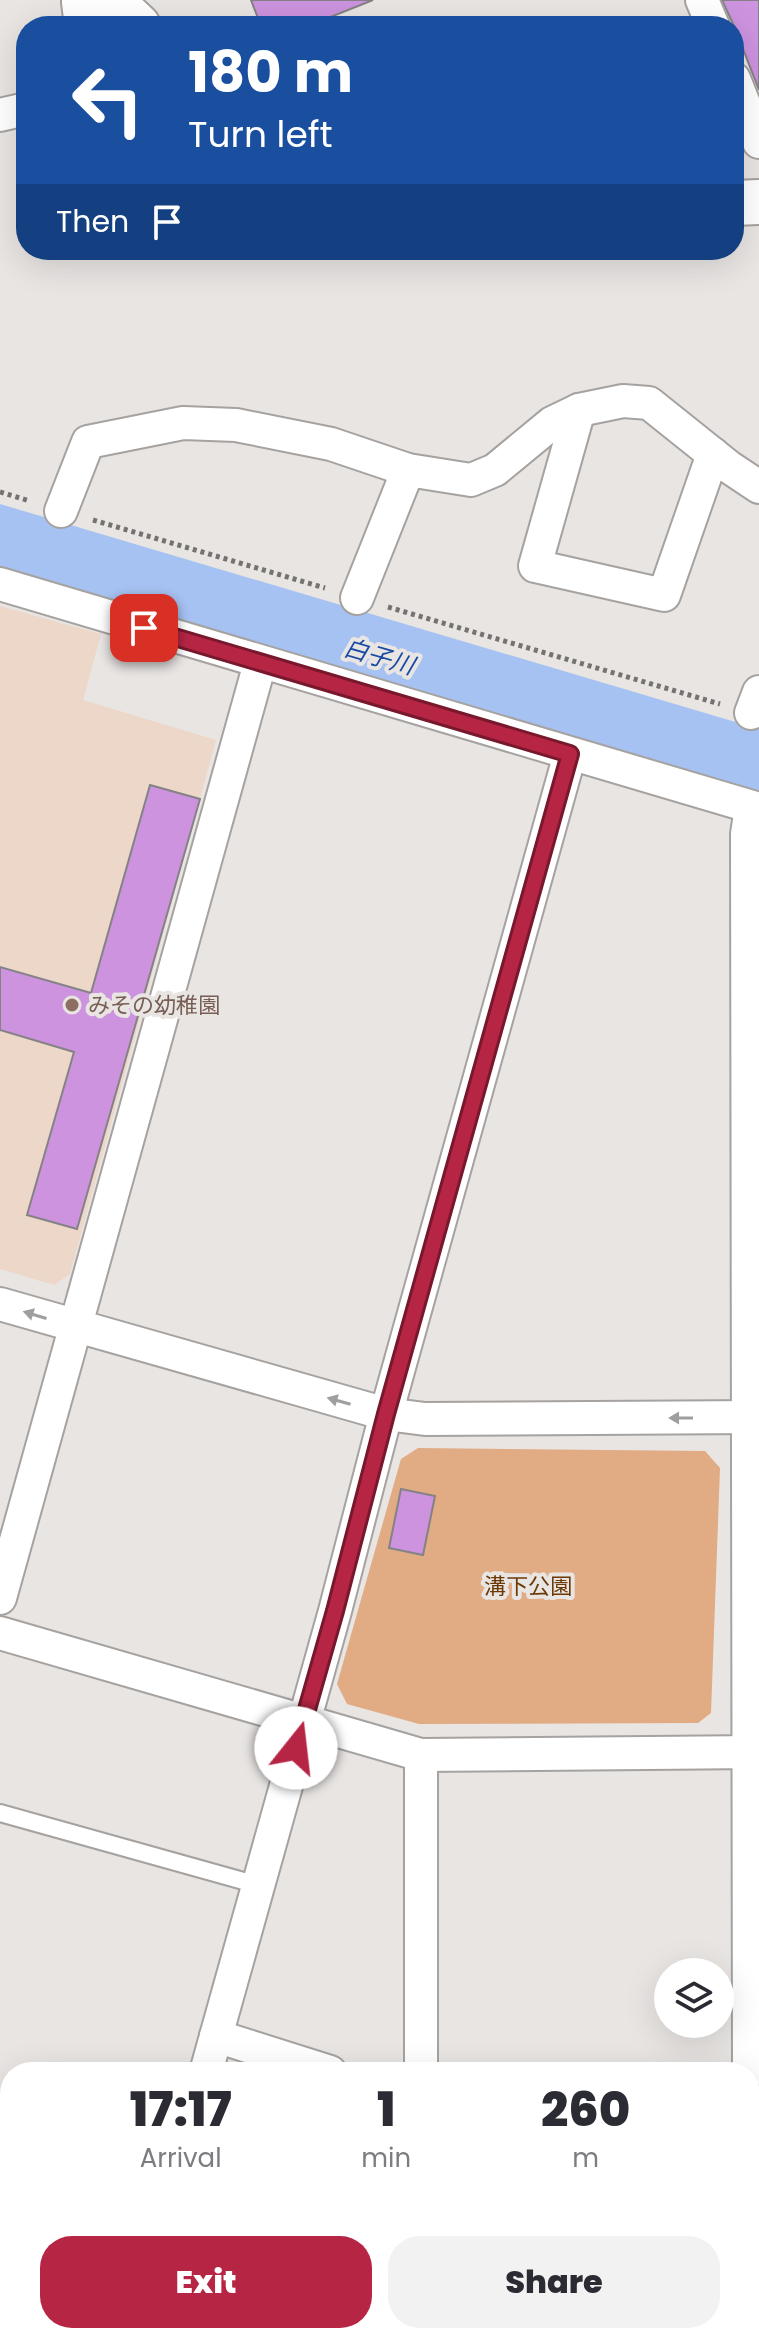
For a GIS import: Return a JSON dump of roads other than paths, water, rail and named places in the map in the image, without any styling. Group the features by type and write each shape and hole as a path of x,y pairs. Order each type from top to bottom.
{"street":[{"path":"110,0 127,16"},
{"path":"744,104 759,142"},
{"path":"61,511 88,442 183,423 236,425 331,444 408,470 471,480 495,470 552,423 579,410 623,401 649,403 759,487"},
{"path":"579,410 535,566 664,595 713,454"},
{"path":"357,598 408,470"},
{"path":"0,584 755,809 747,834 754,1752 749,2062"},
{"path":"0,1598 260,663"},
{"path":"209,2062 570,754"},
{"path":"0,1304 386,1414 425,1419 753,1417"},
{"path":"0,1633 421,1755 754,1752"},
{"path":"421,1755 421,2062"},
{"path":"216,2036 298,2062"}],"lane":[{"path":"0,1813 258,1885"}],"water":[{"name":"白子川","path":"0,504 759,729 759,793 0,570"}],"place":[{"name":"みその幼稚園","path":"72,1005"}],"park label":[{"name":"溝下公園","path":"528,1586"}]}
